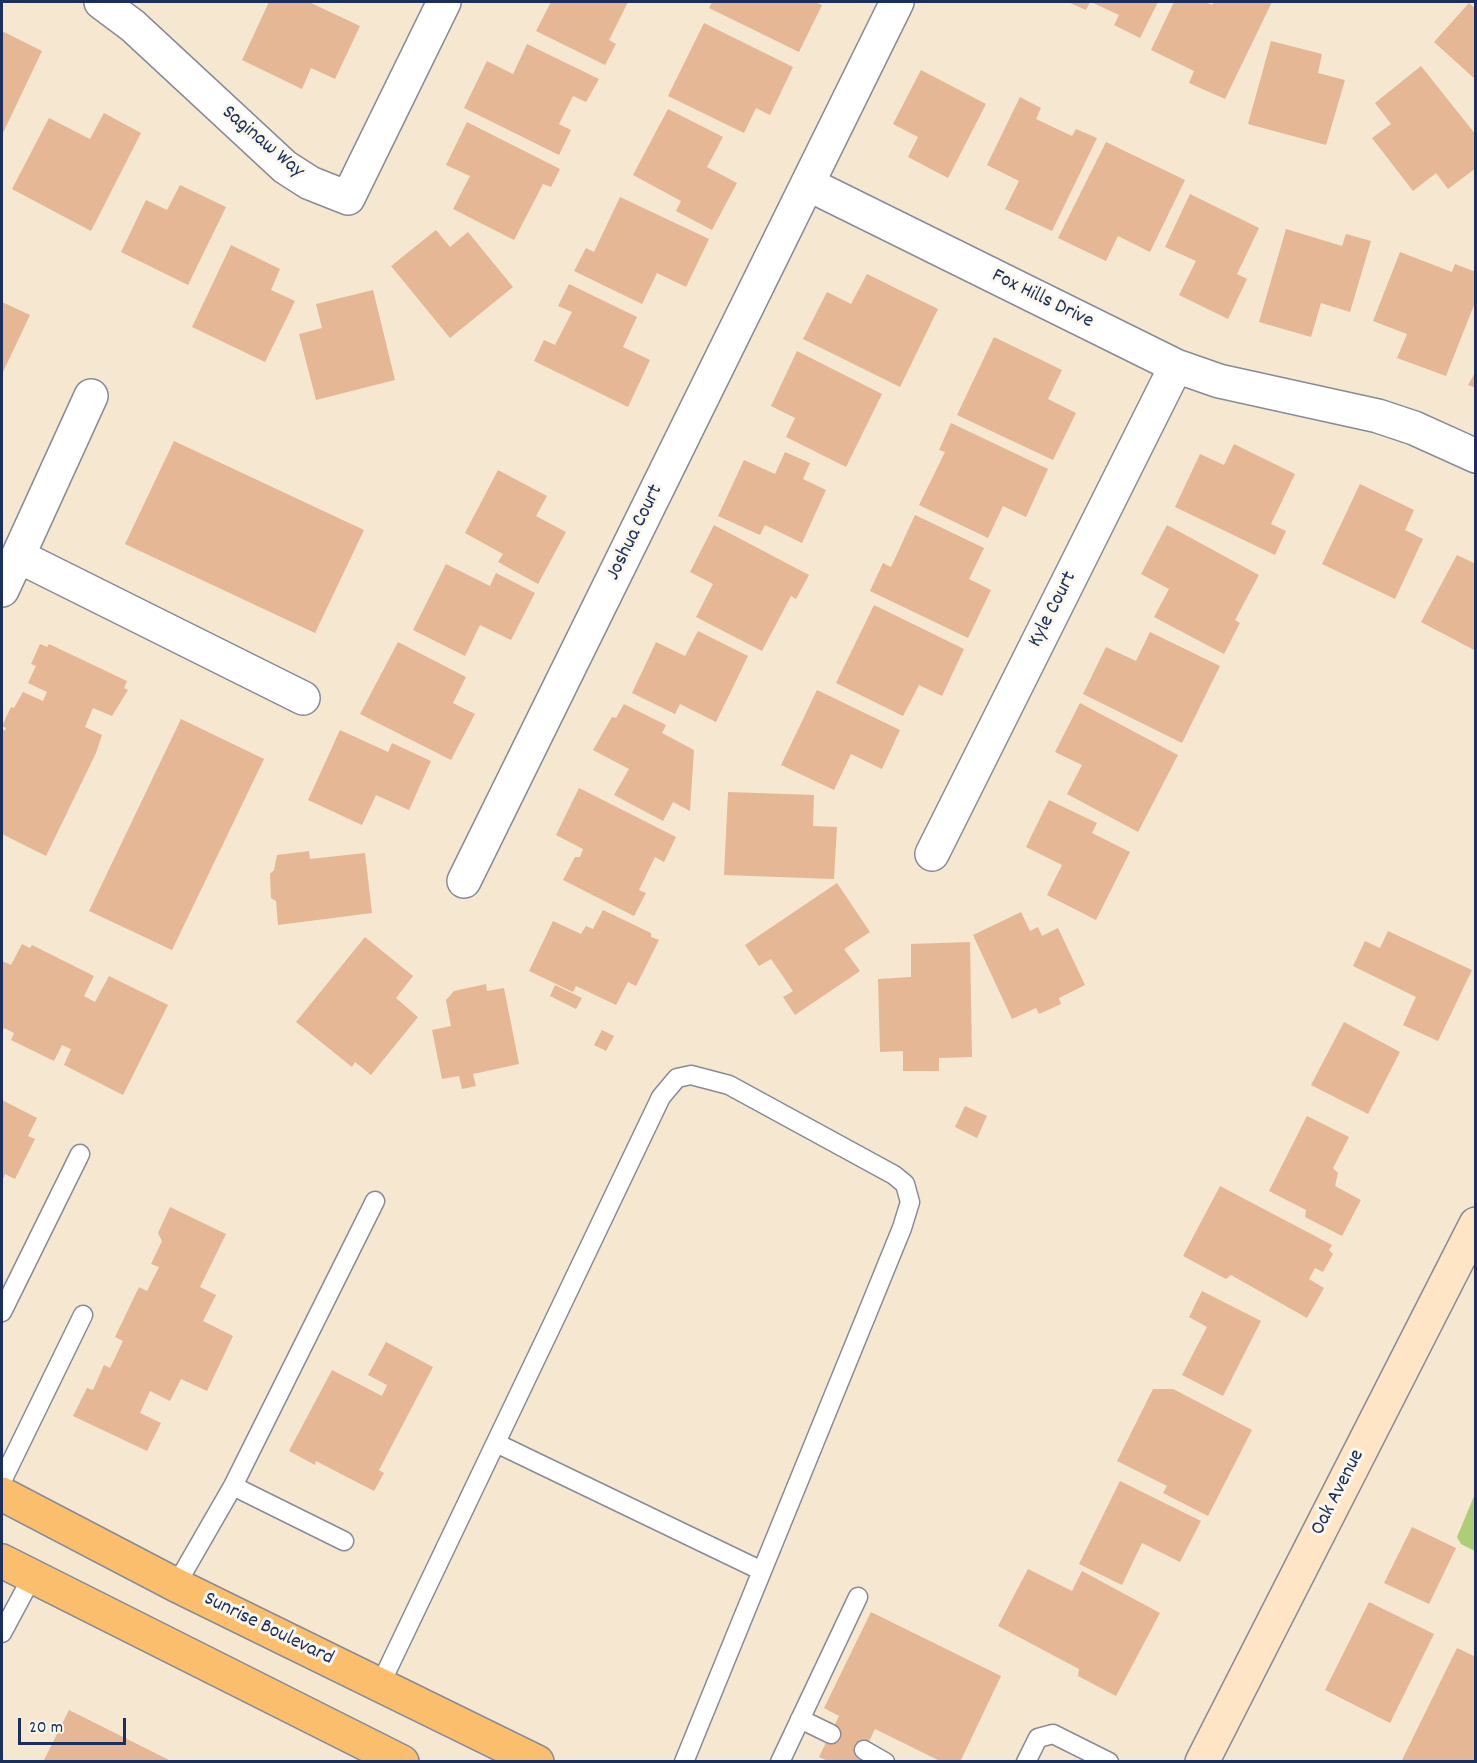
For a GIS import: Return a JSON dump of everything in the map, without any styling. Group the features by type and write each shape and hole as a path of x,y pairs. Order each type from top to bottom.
{"main road":[{"name":"Oak Avenue","path":"1202,1761 1474,1232"},
{"name":"Sunrise Boulevard","path":"2,1494 176,1585 537,1761"},
{"path":"2,1561 402,1761"}],"street":[{"name":"Saginaw Way","path":"101,2 133,26 285,168 310,183 348,198 444,2"},
{"path":"808,184 897,2"},
{"name":"Fox Hills Drive","path":"808,184 1176,366 1219,381 1378,416 1414,428 1476,456"},
{"name":"Joshua Court","path":"464,881 808,184"},
{"name":"Kyle Court","path":"932,854 1176,366"},
{"path":"2,590 91,396"},
{"path":"18,556 303,698"}],"lane":[{"path":"380,1685 661,1097 677,1078 691,1075 729,1085 894,1174 905,1184 910,1202 902,1228 684,1761"},
{"path":"2,1311 80,1154"},
{"path":"176,1585 233,1486 375,1200"},
{"path":"2,1481 83,1315"},
{"path":"496,1443 762,1571"},
{"path":"233,1486 344,1541"},
{"path":"2,1633 32,1577"},
{"path":"780,1761 858,1596"},
{"path":"800,1719 831,1734"},
{"path":"1026,1761 1038,1738 1053,1734 1109,1761"},
{"path":"864,1750 885,1761"}],"green space":[{"path":"1475,1494 1475,1551 1461,1544 1457,1537"}],"building":[{"path":"269,2 309,2 360,26 335,79 311,68 302,89 242,60"},
{"path":"551,2 628,2 609,40 616,44 605,65 536,31"},
{"path":"712,2 815,2 822,5 799,52 709,8"},
{"path":"1068,2 1090,2 1086,10"},
{"path":"1091,2 1158,2 1140,38 1114,25 1119,15"},
{"path":"1174,2 1205,2 1212,5 1214,2 1272,2 1225,99 1189,83 1194,71 1151,50"},
{"path":"1469,3 1476,9 1476,80 1434,42"},
{"path":"704,23 793,67 770,115 756,108 744,133 668,96"},
{"path":"2,31 42,51 2,135"},
{"path":"1271,41 1322,54 1318,73 1345,80 1326,145 1248,124"},
{"path":"527,44 599,79 586,102 573,96 559,124 571,130 559,155 464,108 487,61 513,74"},
{"path":"1421,66 1476,135 1476,168 1448,189 1436,173 1413,191 1372,138 1391,124 1375,103"},
{"path":"921,70 986,104 948,178 908,157 918,137 893,124"},
{"path":"1020,97 1041,108 1036,119 1072,136 1076,129 1097,138 1052,231 1005,209 1019,181 987,165"},
{"path":"668,109 723,137 707,167 737,183 712,230 676,211 681,201 633,175"},
{"path":"104,113 141,133 91,231 12,189 49,118 90,139"},
{"path":"467,122 560,169 551,187 543,184 514,240 453,209 470,176 446,165"},
{"path":"1106,142 1185,180 1150,252 1118,236 1106,261 1058,238"},
{"path":"180,185 226,207 188,285 121,252 146,200 167,210"},
{"path":"1190,194 1259,228 1237,274 1247,279 1228,319 1179,295 1196,261 1165,247"},
{"path":"620,197 709,239 686,287 657,273 642,304 574,271 586,248 594,252"},
{"path":"1286,229 1342,246 1346,234 1371,241 1350,312 1321,303 1311,337 1259,322"},
{"path":"436,230 450,247 468,232 513,287 450,338 391,266"},
{"path":"231,245 280,269 271,290 295,301 265,362 192,327"},
{"path":"1400,252 1452,272 1455,264 1476,272 1476,300 1446,376 1397,358 1407,334 1373,321"},
{"path":"867,274 938,309 900,387 803,339 827,292 851,304"},
{"path":"569,284 637,317 623,347 650,360 628,407 534,361 544,340 555,345 572,312 558,306"},
{"path":"373,290 395,380 316,400 299,334 322,328 316,304"},
{"path":"2,302 30,315 2,374"},
{"path":"994,337 1062,370 1048,399 1076,413 1053,460 957,415"},
{"path":"797,351 882,394 846,467 786,437 795,418 771,406"},
{"path":"1476,371 1476,388 1468,385"},
{"path":"951,423 1048,469 1026,517 1003,506 988,538 919,505 945,452 939,450"},
{"path":"174,441 364,530 315,633 125,544"},
{"path":"1234,444 1295,474 1271,524 1286,531 1275,555 1175,507 1200,454 1224,465"},
{"path":"785,452 810,463 803,479 826,490 802,543 765,525 760,535 718,516 744,460 775,474"},
{"path":"498,470 547,496 536,516 566,532 538,584 498,562 503,554 465,533"},
{"path":"1360,484 1414,510 1405,530 1423,539 1395,599 1322,564"},
{"path":"915,515 984,548 969,579 991,590 968,638 870,591 883,563 891,567"},
{"path":"714,525 809,575 796,599 791,596 762,651 696,617 713,584 690,572"},
{"path":"1167,525 1259,575 1235,620 1240,623 1224,654 1154,617 1169,589 1141,574"},
{"path":"1457,555 1476,564 1476,651 1421,622"},
{"path":"446,564 490,586 496,573 535,593 511,640 480,625 465,656 413,630"},
{"path":"874,605 964,649 942,696 919,685 903,716 836,683"},
{"path":"698,631 748,656 716,722 680,704 675,714 632,693 656,642 685,656"},
{"path":"1150,632 1220,666 1182,743 1083,694 1106,647 1136,661"},
{"path":"398,642 466,677 453,703 475,714 451,760 360,714"},
{"path":"40,644 47,647 49,644 127,681 124,688 128,690 112,716 93,708 85,727 102,735 96,753 46,856 2,834 2,729 5,731 6,728 2,726 11,707 14,708 23,692 43,701 47,692 28,683 36,666 31,664"},
{"path":"817,690 900,730 882,769 851,754 834,790 781,765"},
{"path":"1080,703 1178,755 1138,832 1067,794 1082,765 1055,752"},
{"path":"624,704 666,725 662,733 694,750 690,811 673,802 663,821 614,795 629,769 593,750 612,717 616,718"},
{"path":"181,719 264,759 172,950 89,911"},
{"path":"340,730 388,752 392,743 431,761 409,810 376,795 362,825 308,800"},
{"path":"579,788 676,837 664,862 655,857 639,890 646,893 634,916 563,880 575,857 580,857 583,849 556,835"},
{"path":"728,792 814,795 813,826 837,827 834,879 724,875"},
{"path":"1049,800 1097,823 1092,833 1130,852 1096,920 1047,895 1062,865 1026,847"},
{"path":"309,851 310,859 365,853 372,913 278,925 276,901 271,898 270,874 274,870 277,855"},
{"path":"837,883 870,932 844,949 860,971 795,1015 783,997 793,991 771,959 759,966 745,945"},
{"path":"603,910 651,933 651,937 659,940 636,986 628,982 616,1005 576,986 573,992 529,971 553,921 581,934 586,926 593,929"},
{"path":"1021,912 1030,931 1038,927 1042,936 1058,928 1085,985 1059,998 1061,1004 1039,1014 1036,1008 1012,1019 973,935"},
{"path":"1388,931 1472,970 1438,1041 1403,1025 1416,997 1353,966 1365,941 1380,948"},
{"path":"365,937 413,976 396,998 418,1017 371,1075 355,1062 352,1067 296,1022"},
{"path":"970,942 972,1057 939,1058 939,1071 903,1071 903,1051 880,1052 878,979 911,977 911,944"},
{"path":"22,944 30,948 32,945 94,976 84,996 95,1002 109,976 168,1005 123,1095 64,1065 71,1049 62,1045 54,1061 11,1040 14,1033 4,1028 2,1033 2,961 11,965"},
{"path":"486,984 487,991 504,988 519,1064 473,1074 476,1086 462,1089 459,1076 442,1079 432,1030 451,1026 446,1000 454,991"},
{"path":"555,985 582,998 576,1009 550,996"},
{"path":"1344,1022 1400,1052 1368,1114 1311,1085"},
{"path":"602,1030 614,1036 606,1051 594,1045"},
{"path":"2,1100 37,1118 28,1136 35,1139 15,1179 5,1174 2,1182"},
{"path":"965,1106 987,1116 977,1138 955,1127"},
{"path":"1307,1116 1349,1137 1333,1168 1338,1173 1335,1186 1361,1200 1342,1236 1305,1217 1306,1210 1269,1191"},
{"path":"1220,1186 1332,1245 1329,1250 1333,1254 1323,1272 1315,1268 1309,1279 1324,1288 1307,1318 1231,1275 1226,1279 1183,1256"},
{"path":"170,1207 226,1234 200,1287 216,1295 203,1321 233,1336 207,1391 181,1379 170,1401 150,1391 140,1413 161,1423 147,1451 73,1416 87,1388 93,1390 104,1365 110,1368 123,1341 115,1337 139,1287 147,1291 159,1267 151,1264 162,1241 158,1233"},
{"path":"1202,1291 1261,1321 1223,1396 1182,1375 1207,1327 1189,1317"},
{"path":"386,1342 433,1367 379,1470 384,1473 374,1491 316,1461 315,1465 289,1451 332,1370 382,1396 387,1385 368,1375"},
{"path":"1153,1389 1173,1389 1252,1430 1208,1516 1163,1493 1167,1486 1117,1461"},
{"path":"1120,1481 1201,1521 1180,1562 1142,1543 1122,1585 1079,1564"},
{"path":"1412,1527 1456,1548 1429,1604 1384,1583"},
{"path":"1028,1569 1072,1591 1082,1571 1160,1613 1116,1696 1078,1676 1079,1669 998,1626"},
{"path":"1369,1602 1434,1634 1390,1723 1325,1690"},
{"path":"871,1612 1001,1676 960,1762 942,1762 875,1729 859,1762 830,1762 819,1757 839,1716 824,1708"},
{"path":"1457,1648 1476,1657 1476,1762 1401,1762"},
{"path":"69,1710 173,1762 43,1762"}]}
